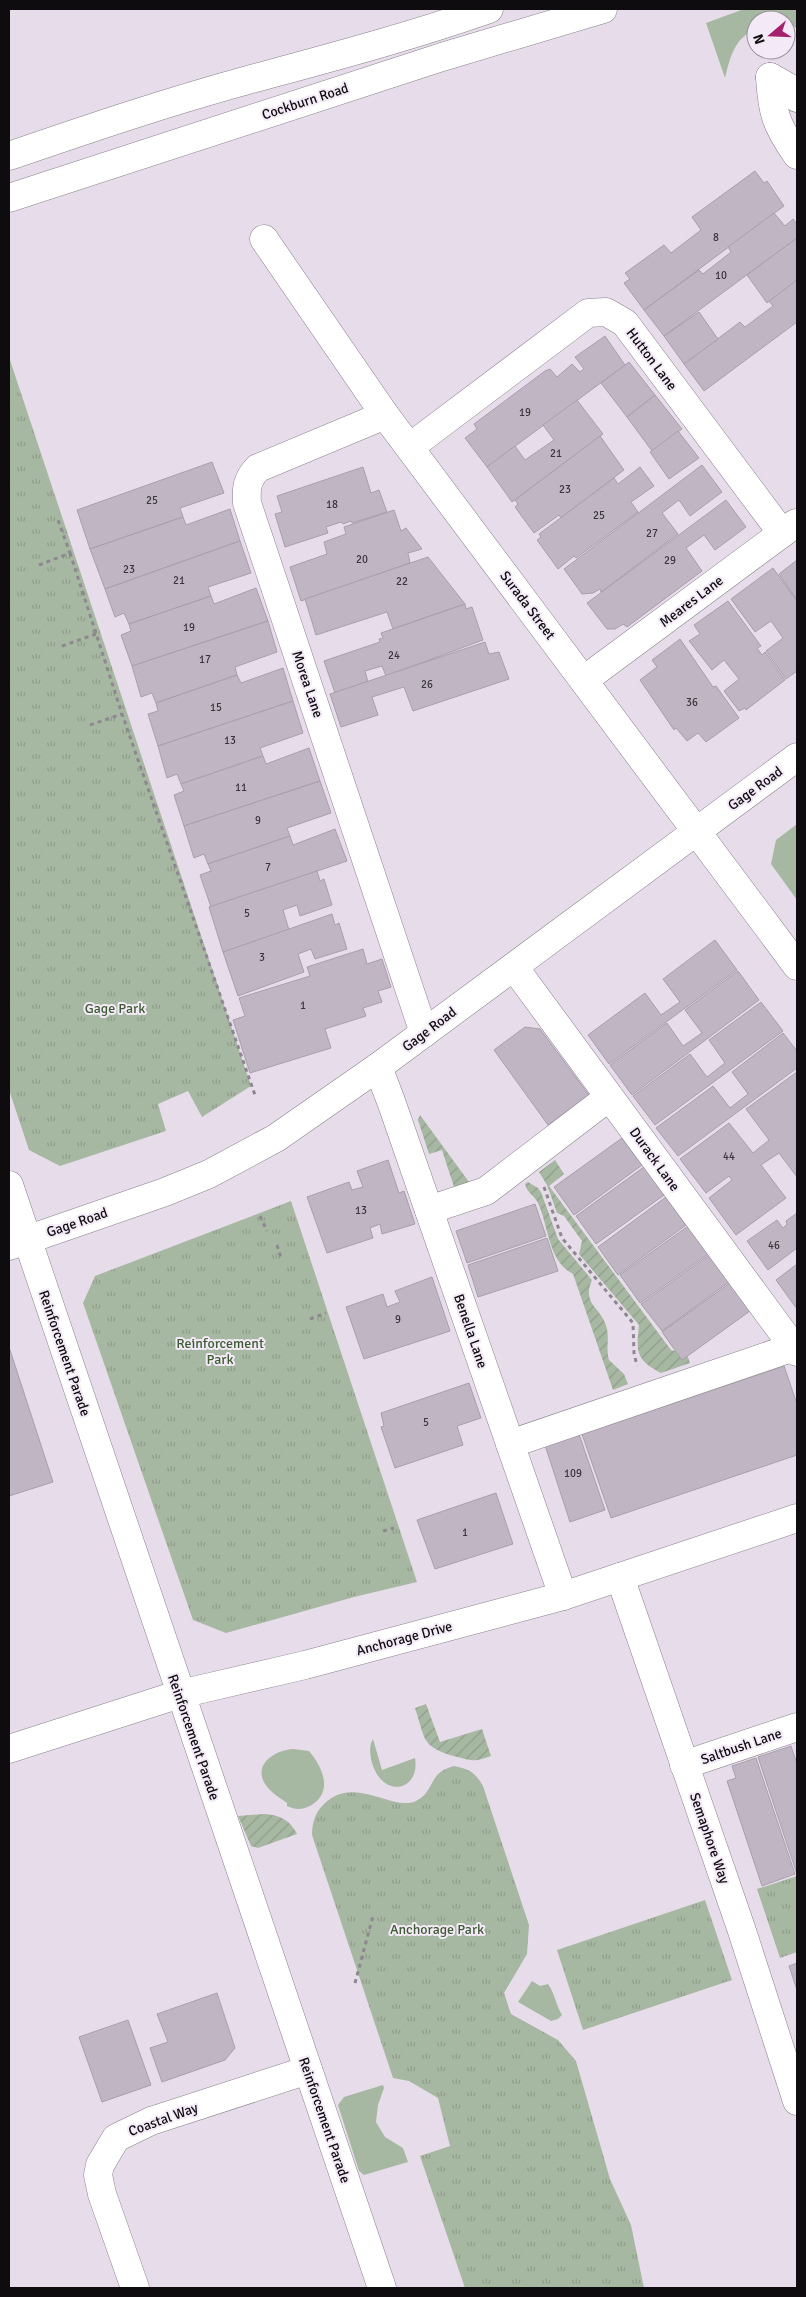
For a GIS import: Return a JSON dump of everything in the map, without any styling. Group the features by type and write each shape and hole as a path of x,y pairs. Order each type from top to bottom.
{"street":[{"path":"9,156 139,112 349,54 488,9"},
{"name":"Cockburn Road","path":"9,198 442,57 603,9"},
{"path":"797,98 788,87 770,77 773,114 782,134 797,155"},
{"name":"Surada Street","path":"264,239 385,415 797,966"},
{"name":"Hutton Lane","path":"410,447 588,313 606,312 625,323 790,528"},
{"name":"Morea Lane","path":"385,415 258,468 249,476 246,489 247,503 424,1033"},
{"name":"Meares Lane","path":"584,680 790,528"},
{"name":"Gage Road","path":"18,1242 165,1192 236,1161 276,1138 378,1068 696,830 797,757"},
{"name":"Durack Lane","path":"514,967 796,1350"},
{"name":"Benella Lane","path":"378,1068 563,1596"},
{"path":"429,1210 486,1191 609,1097"},
{"name":"Reinforcement Parade","path":"9,1185 18,1242 180,1694 382,2288"},
{"path":"510,1444 650,1396 796,1350"},
{"name":"Anchorage Drive","path":"9,1749 180,1694 305,1664 563,1596 797,1518"},
{"name":"Semaphore Way","path":"620,1577 797,2100"},
{"name":"Saltbush Lane","path":"684,1765 797,1727"},
{"name":"Coastal Way","path":"135,2288 102,2194 98,2175 100,2165 116,2138 128,2130 308,2070"}],"path":[{"path":"58,520 122,714 256,1098"},
{"path":"39,565 70,554"},
{"path":"62,646 96,634"},
{"path":"90,725 122,714"},
{"path":"520,1165 529,1170 542,1182 562,1238 633,1323 634,1354 650,1396"},
{"path":"260,1216 267,1231"},
{"path":"277,1245 281,1258"},
{"path":"310,1319 326,1313"},
{"path":"383,1531 394,1528"},
{"path":"355,1983 373,1916"}],"green space":[{"path":"744,9 797,9 797,28 796,10 746,10 746,36 734,49 725,78 706,23"},
{"name":"Gage Park","path":"9,357 251,1086 202,1117 188,1091 158,1104 166,1131 60,1166 29,1150 9,1090"},
{"path":"797,824 797,900 771,864 776,840"},
{"path":"420,1115 469,1182 454,1187 442,1150 429,1154 418,1120"},
{"path":"555,1160 564,1174 549,1186 671,1350 687,1354 690,1363 661,1373 642,1359 638,1349 639,1325 579,1254 582,1241 564,1216 557,1213 547,1185 539,1172"},
{"path":"528,1182 541,1192 558,1239 592,1280 589,1295 605,1322 609,1360 624,1374 628,1384 613,1390 573,1274 565,1268 554,1252 542,1212 535,1198 526,1187 525,1184"},
{"name":"Reinforcement Park","path":"291,1201 417,1582 354,1597 226,1633 193,1620 83,1303 95,1276"},
{"path":"426,1704 440,1742 482,1729 491,1756 471,1760 445,1753 431,1746 424,1735 415,1708"},
{"path":"373,1739 382,1770 415,1758 415,1769 412,1778 406,1784 399,1787 391,1786 383,1781 376,1772 370,1754"},
{"path":"293,1749 309,1751 322,1772 324,1780 322,1794 317,1801 301,1809 287,1806 287,1803 271,1791 262,1776 262,1769 270,1758 276,1753"},
{"name":"Anchorage Park","path":"454,1766 471,1772 483,1786 529,1925 527,1954 504,1993 511,2014 558,2040 576,2061 610,2179 631,2225 644,2288 465,2288 420,2156 450,2146 438,2098 409,2081 393,2078 312,1835 316,1814 324,1804 336,1796 348,1792 373,1795 396,1802 407,1803 416,1801 427,1792 439,1773"},
{"path":"264,1814 284,1819 297,1834 258,1848 251,1846 238,1816"},
{"path":"797,1876 797,1952 780,1958 757,1889"},
{"path":"705,1900 732,1980 583,2030 557,1950"},
{"path":"532,1981 540,1986 548,1984 562,2015 558,2019 551,2021 518,2002"},
{"path":"383,2085 384,2088 378,2105 376,2122 385,2137 403,2148 408,2162 364,2175 359,2171 338,2105 344,2097"}],"building":[{"path":"755,171 764,183 767,181 784,206 644,310 624,283 630,279 625,273 664,245 671,253 701,230 692,217"},
{"path":"774,213 785,226 793,219 797,224 797,238 664,336 644,310 699,270 703,274 731,252 728,247"},
{"path":"797,238 797,280 767,303 747,275"},
{"path":"797,280 797,322 704,391 684,364 740,322 745,327 773,306 769,301"},
{"path":"699,312 718,339 684,364 664,336"},
{"path":"605,336 625,365 487,467 465,438 477,429 474,424 545,371 550,369 557,377 572,364 580,372 584,369 575,357"},
{"path":"629,362 655,395 627,417 601,383"},
{"path":"655,395 682,429 652,451 627,417"},
{"path":"577,400 603,434 512,502 487,467 515,446 525,460 554,440 543,425"},
{"path":"678,431 699,458 669,479 650,452"},
{"path":"600,436 624,470 561,518 559,515 534,533 515,507 518,504 515,500"},
{"path":"212,462 224,493 180,508 183,517 90,549 77,510"},
{"path":"702,465 722,492 690,516 679,500 662,513 678,534 601,592 600,589 593,593 582,594 564,569"},
{"path":"363,467 371,493 379,490 387,512 352,523 351,521 343,524 341,522 326,527 328,533 285,547 275,514 282,512 277,496"},
{"path":"640,467 654,486 631,502 638,512 558,569 537,540 541,537 539,534 614,478 618,484"},
{"path":"726,500 746,527 715,550 704,535 686,548 702,571 627,627 623,624 615,629 607,629 587,603"},
{"path":"230,509 240,541 105,589 90,549 183,517 186,525"},
{"path":"394,510 401,531 406,528 422,549 408,553 410,563 301,601 290,567 327,554 324,542 346,534 344,527"},
{"path":"240,541 251,573 208,587 211,596 129,624 124,613 115,617 105,589"},
{"path":"428,557 465,604 393,629 387,612 316,635 305,599"},
{"path":"797,560 797,600 779,574"},
{"path":"773,568 797,601 797,671 786,679 766,651 783,638 771,621 755,632 731,599"},
{"path":"256,588 268,621 132,666 121,635 131,631 129,624 211,596 214,604"},
{"path":"728,601 761,646 757,648 762,655 765,652 785,680 746,710 745,708 739,711 724,691 739,679 724,660 712,670 689,641 700,634 694,625"},
{"path":"465,604 466,609 472,607 483,640 386,676 382,666 365,671 368,682 335,693 324,661 380,642 379,639 383,638 381,633"},
{"path":"268,621 277,652 235,667 237,675 156,703 152,693 141,697 132,666"},
{"path":"680,639 713,687 716,686 739,718 706,742 698,733 687,741 676,728 674,730 640,680 657,667 652,660"},
{"path":"485,642 489,654 499,652 509,679 413,711 404,687 372,697 378,715 341,727 330,694"},
{"path":"283,668 293,701 158,746 148,714 158,711 156,703 237,675 241,683"},
{"path":"293,701 303,733 260,748 263,756 181,784 177,774 167,778 158,746"},
{"path":"309,748 320,781 184,826 174,795 184,791 181,784 263,756 266,764"},
{"path":"320,781 331,813 287,828 290,836 208,864 204,854 194,858 184,826"},
{"path":"335,829 347,861 211,907 200,875 211,871 208,864 290,836 293,845"},
{"path":"317,871 320,881 324,879 332,905 300,916 297,905 283,910 289,930 223,952 209,907"},
{"path":"332,914 335,925 339,923 347,949 315,959 311,949 298,954 304,972 238,996 223,952"},
{"path":"715,940 737,970 609,1064 588,1035 645,993 661,1015 680,1002 663,979"},
{"path":"363,949 367,964 382,959 391,987 378,991 382,1002 363,1008 366,1016 325,1029 331,1048 250,1073 233,1020 245,1016 239,998 310,976 307,967"},
{"path":"738,971 759,1000 632,1095 610,1065 667,1023 683,1046 702,1033 685,1010"},
{"path":"761,1002 783,1031 655,1125 633,1096 690,1054 707,1077 725,1063 709,1040"},
{"path":"525,1027 540,1029 589,1095 548,1125 494,1050"},
{"path":"783,1033 797,1051 797,1068 678,1156 656,1128 713,1086 730,1108 748,1094 732,1072"},
{"path":"797,1072 797,1177 779,1153 761,1165 786,1198 736,1235 709,1198 732,1180 729,1176 706,1193 680,1159 729,1123 753,1153 769,1140 746,1109"},
{"path":"622,1138 642,1165 574,1215 554,1187"},
{"path":"388,1160 399,1193 404,1191 415,1224 382,1234 380,1224 370,1228 373,1238 327,1253 307,1197 349,1182 352,1190 363,1187 357,1171"},
{"path":"644,1167 664,1195 596,1244 576,1216"},
{"path":"666,1197 686,1225 618,1275 598,1247"},
{"path":"535,1204 546,1236 467,1263 456,1231"},
{"path":"797,1213 797,1248 768,1270 747,1241 777,1220 783,1228 787,1224 786,1221"},
{"path":"688,1226 708,1254 640,1303 620,1275"},
{"path":"547,1238 558,1271 478,1297 468,1265"},
{"path":"709,1255 729,1282 662,1331 641,1304"},
{"path":"797,1264 797,1309 776,1280"},
{"path":"432,1277 450,1331 364,1359 346,1307 383,1294 387,1307 400,1302 395,1291"},
{"path":"730,1283 750,1311 682,1360 662,1332"},
{"path":"9,1347 53,1482 9,1496"},
{"path":"784,1366 797,1404 797,1455 611,1518 582,1434"},
{"path":"469,1383 481,1418 457,1426 463,1445 395,1468 381,1427 384,1426 381,1413"},
{"path":"579,1434 605,1510 570,1522 545,1445"},
{"path":"496,1493 513,1544 435,1569 417,1520"},
{"path":"791,1746 797,1764 797,1874 758,1757"},
{"path":"756,1758 795,1874 762,1886 727,1781 736,1778 732,1766"},
{"path":"797,1963 797,1990 789,1966"},
{"path":"217,1993 235,2048 225,2060 162,2082 150,2048 168,2042 157,2014"},
{"path":"128,2020 151,2085 102,2102 79,2037"}]}
